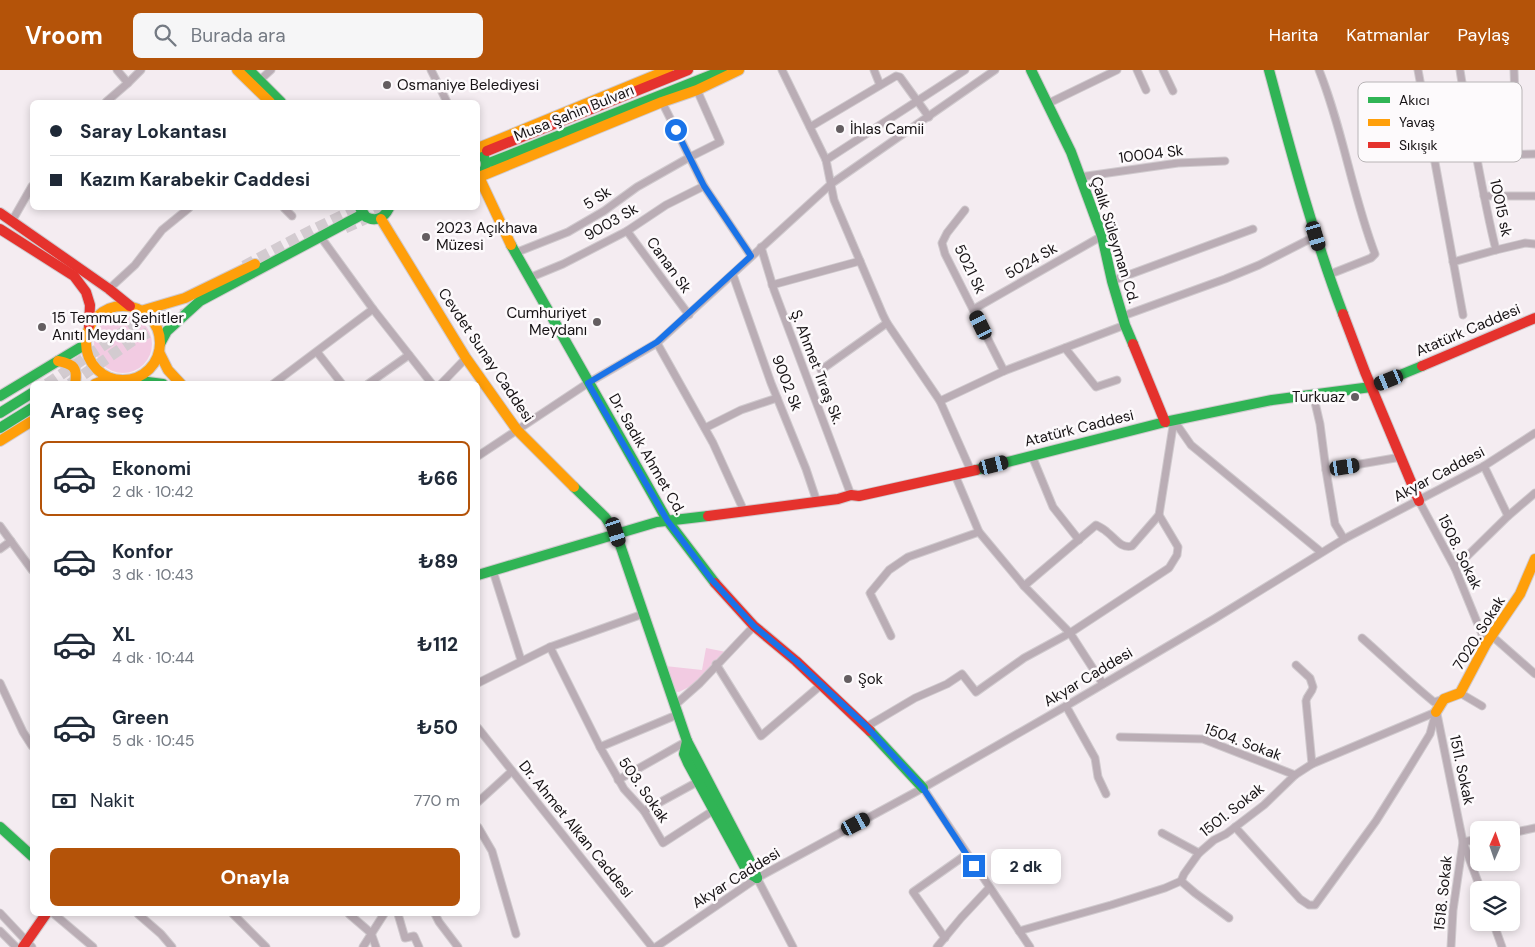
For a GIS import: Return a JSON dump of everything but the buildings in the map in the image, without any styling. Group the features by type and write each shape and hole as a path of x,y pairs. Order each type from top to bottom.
{"main road":[{"path":"237,70 268,100"},
{"path":"249,70 278,100"},
{"path":"480,175 485,170 486,164 481,150 645,74 668,70"},
{"name":"Musa Şahin Bulvarı","path":"481,150 688,70"},
{"name":"Musa Şahin Bulvarı","path":"492,162 724,70"},
{"path":"480,176 662,102 697,90 739,70"},
{"name":"Çalık Süleyman Cd.","path":"1031,70 1071,152 1102,236 1112,281 1124,321 1171,422"},
{"path":"1269,70 1291,153 1328,275 1371,387 1419,501"},
{"name":"Dr. Sadık Ahmet Cd.","path":"480,181 529,278 667,520 711,579 754,626 796,661 866,726 923,788"},
{"path":"361,210 371,220 381,219 388,210"},
{"path":"126,380 148,370 154,363 167,331 200,301 320,236 361,210"},
{"path":"142,311 160,307 196,294 361,210"},
{"path":"0,213 109,289 131,307"},
{"name":"Cevdet Sunay Caddesi","path":"381,219 466,358 517,430 604,517 616,532 687,741"},
{"path":"0,229 74,276 86,292 90,305 89,326"},
{"path":"171,303 175,312 184,316"},
{"path":"135,381 110,378 97,370 88,357 86,334 93,320 105,310 120,306 131,307 142,311 150,318 158,332 159,348 168,370 178,381"},
{"name":"Atatürk Caddesi","path":"480,574 616,532 667,520 817,502 851,495 859,496 1272,400 1371,387 1535,318"},
{"path":"0,396 86,344"},
{"path":"58,361 66,362 74,367 77,376 76,381"},
{"path":"102,381 110,378"},
{"path":"0,413 30,394"},
{"path":"0,428 30,409"},
{"path":"0,441 30,422"},
{"name":"7020. Sokak","path":"1444,699 1460,693 1489,640 1533,571 1535,559"},
{"path":"1436,712 1444,699"},
{"path":"687,741 684,754 748,873 756,878"},
{"path":"687,741 754,869 756,878"},
{"path":"0,827 30,854"},
{"path":"27,945 45,916"}],"street":[{"path":"117,70 128,83"},
{"path":"108,100 141,70"},
{"path":"260,80 270,70"},
{"path":"431,70 445,100"},
{"path":"782,70 826,160 834,200 887,323 940,401 971,471"},
{"path":"874,70 880,85"},
{"path":"826,160 965,70"},
{"path":"480,455 588,383 657,342 831,184 995,70"},
{"path":"1047,104 1118,70"},
{"path":"1137,70 1146,90"},
{"path":"1163,70 1173,91"},
{"path":"1319,70 1335,114 1346,161 1375,254 1371,258 1328,275"},
{"path":"810,127 896,76 900,77 928,117"},
{"name":"5 Sk","path":"515,252 568,232 604,211 637,187 720,142 697,90"},
{"path":"662,102 704,186 751,256"},
{"path":"1522,154 1535,154"},
{"name":"10004 Sk","path":"1080,177 1178,163 1225,161"},
{"path":"1435,162 1463,315"},
{"name":"10015 sk","path":"1453,262 1496,250 1477,162"},
{"name":"9003 Sk","path":"529,278 564,264 627,231 666,205 704,186"},
{"path":"12,220 30,189"},
{"path":"1484,196 1535,196"},
{"path":"176,210 180,214"},
{"path":"109,289 135,265 162,230 186,210"},
{"path":"286,210 292,216"},
{"name":"5021 Sk","path":"965,210 947,233 942,243 945,254 1004,371"},
{"path":"1112,281 1253,229"},
{"name":"Canan Sk","path":"627,231 689,314"},
{"path":"320,236 373,309 430,381"},
{"name":"5024 Sk","path":"974,309 1102,236"},
{"path":"940,401 1004,371 1065,348 1225,279 1316,236"},
{"path":"1496,250 1525,243 1535,244"},
{"name":"Ş. Ahmet Tıraş Sk.","path":"761,247 772,285 851,495"},
{"path":"772,285 860,261"},
{"name":"9002 Sk","path":"733,274 777,398 806,468 817,502"},
{"path":"277,381 373,309"},
{"path":"821,370 887,323"},
{"path":"657,342 713,443 744,511"},
{"path":"1065,348 1096,387 1117,380"},
{"path":"317,352 340,381"},
{"path":"372,381 409,355"},
{"path":"444,381 466,358"},
{"path":"1313,394 1320,424 1335,524 1344,538"},
{"path":"704,428 741,410 777,398"},
{"path":"1024,586 1096,524 1106,530 1122,545 1132,546 1159,515 1171,422"},
{"path":"1171,422 1191,445 1321,552"},
{"name":"Akyar Caddesi","path":"656,947 756,878 923,788 1214,619 1344,538 1484,466 1535,434"},
{"path":"1032,456 1053,507 1079,540"},
{"path":"1326,470 1402,457"},
{"path":"1484,466 1508,516"},
{"path":"955,475 979,532 1024,586 1070,633 1103,684"},
{"path":"1455,568 1508,516 1535,493"},
{"name":"1508. Sokak","path":"1419,501 1455,568 1489,640"},
{"path":"866,726 915,698 947,684 962,674 976,692 1024,658 1070,633 1169,568 1177,555 1178,547 1159,515"},
{"path":"0,526 30,565"},
{"path":"892,636 870,593 889,570 908,557 979,532"},
{"path":"0,549 11,542"},
{"path":"493,570 521,660"},
{"path":"480,682 550,646 643,614"},
{"name":"503. Sokak","path":"714,810 663,843 644,811 618,780 600,747 677,710 716,664 754,626"},
{"path":"1362,638 1434,702 1444,699"},
{"path":"1489,640 1535,674"},
{"path":"550,646 600,747"},
{"path":"716,664 761,736 822,685"},
{"path":"1296,665 1310,678 1314,687 1306,696 1312,764"},
{"path":"0,683 30,743"},
{"path":"1460,693 1482,706"},
{"path":"1066,706 1095,758 1098,777 1106,794"},
{"path":"1235,827 1300,899 1309,905 1315,905 1376,821 1408,770 1430,734 1436,712"},
{"name":"1501. Sokak","path":"1181,881 1199,853 1214,840 1226,834 1264,805 1295,775 1312,764 1436,712"},
{"name":"1511. Sokak","path":"1436,712 1463,842 1478,881"},
{"name":"Dr. Ahmet Alkan Caddesi","path":"480,731 652,947"},
{"name":"1504. Sokak","path":"1120,737 1204,739 1295,775"},
{"path":"618,780 687,741"},
{"path":"480,800 512,771"},
{"path":"644,811 699,781"},
{"path":"923,788 1030,947"},
{"path":"1520,831 1535,828"},
{"path":"480,830 492,851 516,934"},
{"path":"1162,833 1199,853"},
{"path":"1463,842 1470,841"},
{"name":"1518. Sokak","path":"1451,947 1453,910 1463,842"},
{"path":"945,938 913,892 967,854"},
{"path":"756,878 793,947"},
{"path":"1019,931 1110,905 1165,888 1181,881 1229,918"},
{"path":"937,947 989,888"},
{"path":"0,913 27,945"},
{"path":"56,916 92,947"},
{"path":"140,916 172,947"},
{"path":"235,916 266,947"},
{"path":"351,916 371,933 376,947"},
{"path":"363,947 383,916"},
{"path":"399,916 405,938 414,936 419,947"},
{"path":"436,916 458,947"},
{"path":"0,931 16,947"},
{"path":"1496,931 1502,947"}],"shaded area":[{"path":"123,315 134,317 147,328 152,344 150,355 139,368 123,373 112,371 99,360 94,344 96,333 107,320"},
{"path":"706,648 726,652 693,685 679,692 672,691 665,666 702,670"}],"tunnel":[{"path":"244,266 354,210"},
{"path":"345,228 385,210"},
{"path":"51,381 126,330 171,305"},
{"path":"74,381 132,341 185,313"}],"traffic: fast":[{"path":"249,70 279,100"},
{"path":"492,162 724,70"},
{"path":"1031,70 1071,152 1102,236 1112,281 1125,325 1133,344"},
{"path":"1269,70 1312,224 1343,314"},
{"path":"480,152 486,164 480,176"},
{"path":"361,210 366,217 373,219 382,217 388,210"},
{"path":"160,344 167,331 200,301 363,214"},
{"path":"511,245 667,520 715,583"},
{"path":"0,396 86,344"},
{"path":"976,470 1165,422 1272,400 1371,387 1422,366"},
{"path":"132,380 140,381"},
{"path":"0,413 30,394"},
{"path":"0,428 30,409"},
{"path":"574,487 605,517 616,533 687,741 757,878"},
{"path":"480,574 657,522 708,516"},
{"path":"870,731 923,788"},
{"path":"687,741 684,754 688,763 748,873 757,878"},
{"path":"0,827 30,854"}],"traffic: slow":[{"path":"237,70 268,100"},
{"path":"480,147 668,70"},
{"path":"480,177 662,102 697,90 739,70"},
{"path":"480,179 511,245"},
{"path":"381,219 466,358 517,430 574,487"},
{"path":"141,311 185,298 255,264"},
{"path":"123,306 144,312 154,322 160,343 154,364 144,374 123,380 102,374 92,364 86,343 92,322 102,312 123,306"},
{"path":"159,352 168,370 178,381"},
{"path":"58,361 71,365 74,368 75,381"},
{"path":"102,381 110,378"},
{"path":"0,441 30,422"},
{"path":"1436,712 1444,699 1460,693 1486,644 1520,594 1535,559"}],"traffic: jam":[{"path":"487,151 688,70"},
{"path":"0,213 109,289 130,306"},
{"path":"0,229 74,276 86,292 90,305 89,326"},
{"path":"1343,314 1419,501"},
{"path":"1422,366 1535,318"},
{"path":"1133,344 1165,422"},
{"path":"708,516 838,499 851,495 859,496 976,470"},
{"path":"715,583 754,626 796,661 870,731"},
{"path":"23,947 45,916"}],"place":[{"name":"Osmaniye Belediyesi","path":"387,85"},
{"name":"İhlas Camii","path":"840,129"},
{"name":"2023 Açıkhava Müzesi","path":"426,237"},
{"name":"Cumhuriyet Meydanı","path":"597,322"},
{"name":"15 Temmuz Şehitler Anıtı Meydanı","path":"42,327"},
{"name":"Turkuaz","path":"1355,397"},
{"name":"Şok","path":"848,679"}],"route":[{"path":"676,130 704,186 751,256 657,342 588,383 667,520 711,579 754,626 796,661 866,726 923,788 974,866"}]}
